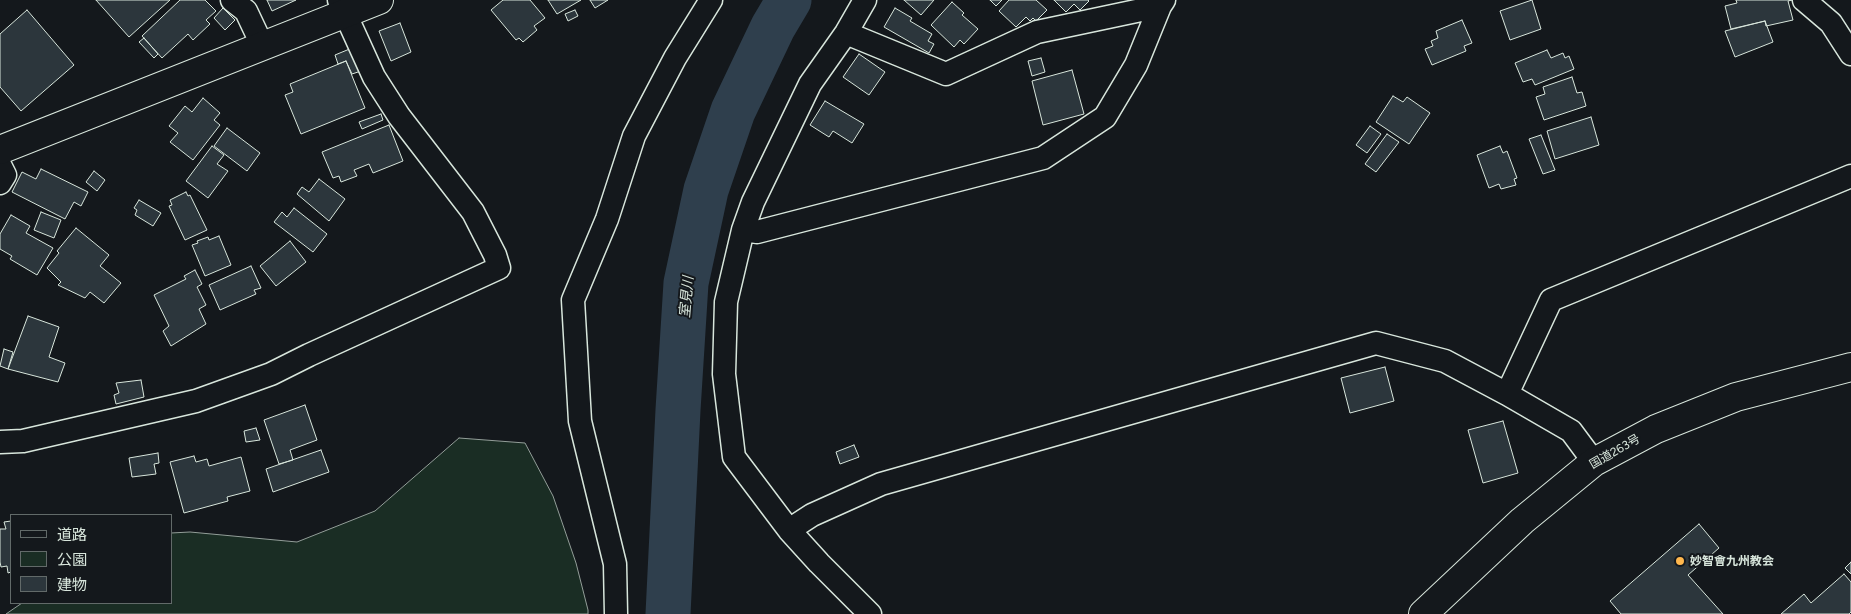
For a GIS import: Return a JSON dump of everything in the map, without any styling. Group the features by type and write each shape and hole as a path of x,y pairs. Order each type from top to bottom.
{"main road":[{"path":"0,150 263,47 342,7 379,0"},
{"name":"国道263号","path":"1423,614 1522,521 1594,462 1656,429 1736,397 1851,367"}],"street":[{"path":"232,0 246,12 263,47"},
{"path":"616,614 615,564 580,421 574,300 607,219 634,136 675,58 711,0"},
{"path":"865,0 846,32 810,84 753,202 743,230 726,302 724,374 734,457 789,530 870,614"},
{"path":"1804,0 1832,23 1851,54"},
{"path":"846,32 946,74 1037,32 1158,2"},
{"path":"743,230 756,232 1043,158 1105,117 1136,65 1158,2"},
{"path":"0,442 24,441 196,401 272,374 309,355 500,268 474,212 399,116 374,77 342,7"},
{"path":"0,165 5,175 0,183"},
{"path":"1507,394 1551,300 1851,176"},
{"path":"789,530 812,515 881,484 1376,343 1445,361 1507,394 1571,430 1594,462"}],"green space":[{"path":"459,438 525,443 553,496 576,563 588,614 6,614 21,604 172,604 172,533 190,532 297,542 375,511"}],"building":[{"path":"96,0 170,0 129,37"},
{"path":"180,0 205,0 216,11 206,20 210,24 193,40 188,34 162,58 142,36"},
{"path":"267,0 296,0 272,11"},
{"path":"503,0 530,0 545,18 534,26 537,30 523,42 519,38 516,40 491,10"},
{"path":"548,0 581,0 557,14"},
{"path":"590,0 608,0 595,8"},
{"path":"904,0 934,0 921,15"},
{"path":"990,0 1002,0 996,6"},
{"path":"1009,0 1036,0 1047,10 1036,21 1033,18 1030,21 1026,17 1016,27 999,11"},
{"path":"1054,0 1089,1 1080,10 1074,4 1066,12"},
{"path":"1532,0 1541,29 1510,40 1500,11"},
{"path":"1736,0 1792,0 1788,1 1793,20 1766,26 1765,21 1731,29 1725,6 1737,3"},
{"path":"952,2 964,13 962,15 978,29 964,44 960,40 954,47 931,25"},
{"path":"223,8 235,20 225,30 214,18"},
{"path":"895,8 912,18 910,21 932,34 928,41 934,44 929,53 884,27"},
{"path":"27,10 74,65 21,111 0,87 0,34"},
{"path":"575,10 578,16 568,21 565,14"},
{"path":"1462,20 1472,43 1464,46 1466,51 1432,65 1425,49 1433,46 1431,41 1438,38 1436,31"},
{"path":"1765,21 1773,42 1735,57 1725,31"},
{"path":"400,23 411,52 391,61 379,31"},
{"path":"144,38 158,54 154,58 139,42"},
{"path":"352,48 361,71 352,74 346,61 338,64 335,55"},
{"path":"1547,50 1551,58 1563,53 1565,58 1569,56 1574,69 1535,85 1532,79 1523,82 1515,63"},
{"path":"859,54 885,72 869,95 843,77"},
{"path":"1041,58 1045,72 1032,76 1028,61"},
{"path":"346,61 365,108 301,134 285,95 293,92 290,84"},
{"path":"1072,70 1084,114 1043,125 1032,81"},
{"path":"1572,77 1577,93 1582,92 1586,106 1544,120 1536,97 1545,94 1543,87"},
{"path":"1393,96 1403,102 1407,97 1430,113 1409,144 1376,122"},
{"path":"203,98 220,113 214,120 220,125 193,160 170,142 178,133 169,126 185,106 192,112"},
{"path":"825,101 864,124 852,143 833,131 829,137 810,125"},
{"path":"381,114 383,120 362,129 359,122"},
{"path":"1591,117 1599,145 1555,159 1547,131"},
{"path":"389,125 403,161 373,173 369,164 354,170 357,176 341,182 339,176 333,178 322,152"},
{"path":"1370,126 1381,134 1367,153 1356,145"},
{"path":"227,128 260,153 247,171 214,146"},
{"path":"1387,134 1399,142 1376,172 1365,164"},
{"path":"1541,135 1555,170 1543,174 1529,139"},
{"path":"212,146 224,155 217,164 228,171 208,198 186,181"},
{"path":"1500,146 1503,153 1507,151 1517,178 1514,179 1516,185 1501,189 1499,184 1489,188 1477,155"},
{"path":"41,169 88,192 81,206 74,202 65,219 12,192 22,172 36,179"},
{"path":"94,171 105,180 97,191 86,182"},
{"path":"319,179 345,199 329,221 297,194 302,187 309,192"},
{"path":"186,192 188,196 190,195 207,230 185,240 169,206 172,205 170,200"},
{"path":"139,200 161,213 153,226 135,215 137,210 134,208"},
{"path":"294,208 327,234 313,252 274,222 282,212 287,217"},
{"path":"41,212 61,220 54,238 34,230"},
{"path":"11,215 30,226 26,233 53,248 37,275 10,259 12,256 0,249 0,234"},
{"path":"76,228 109,255 100,266 121,283 104,303 90,292 85,298 58,285 61,282 47,268 59,253 57,251"},
{"path":"219,236 231,265 205,276 192,245 208,237 209,240"},
{"path":"290,241 306,262 276,286 260,266"},
{"path":"251,266 261,288 254,290 256,294 220,310 209,285"},
{"path":"195,270 202,284 197,287 206,305 199,309 206,324 171,346 163,331 169,326 154,295 186,279 184,276"},
{"path":"28,316 59,327 49,357 65,363 58,382 8,369"},
{"path":"4,349 13,352 8,369 0,366"},
{"path":"1385,367 1394,401 1350,413 1341,378"},
{"path":"141,380 144,397 116,404 114,395 119,393 116,383"},
{"path":"305,405 317,440 290,450 293,460 279,464 264,420"},
{"path":"1503,421 1518,473 1483,483 1468,430"},
{"path":"256,428 260,440 246,442 244,431"},
{"path":"854,445 859,457 840,464 836,452"},
{"path":"321,450 329,472 273,492 266,469"},
{"path":"158,453 159,463 154,464 156,474 132,477 129,458"},
{"path":"194,456 196,462 207,459 209,466 241,457 250,491 227,497 228,501 184,513 170,462"},
{"path":"10,521 10,572 8,573 7,566 1,567 0,562 0,529 6,529 4,522"},
{"name":"妙智會九州教会","path":"1699,524 1719,548 1688,575 1723,614 1621,614 1610,601"},
{"path":"1851,562 1851,574 1845,568"},
{"path":"1844,574 1851,582 1851,612 1849,614 1781,614 1804,594 1811,603"}],"waterway":[{"name":"室見川","path":"668,614 686,283 706,190 733,111 773,27 789,0"}],"place":[{"name":"妙智會九州教会","path":"1680,561"}]}
